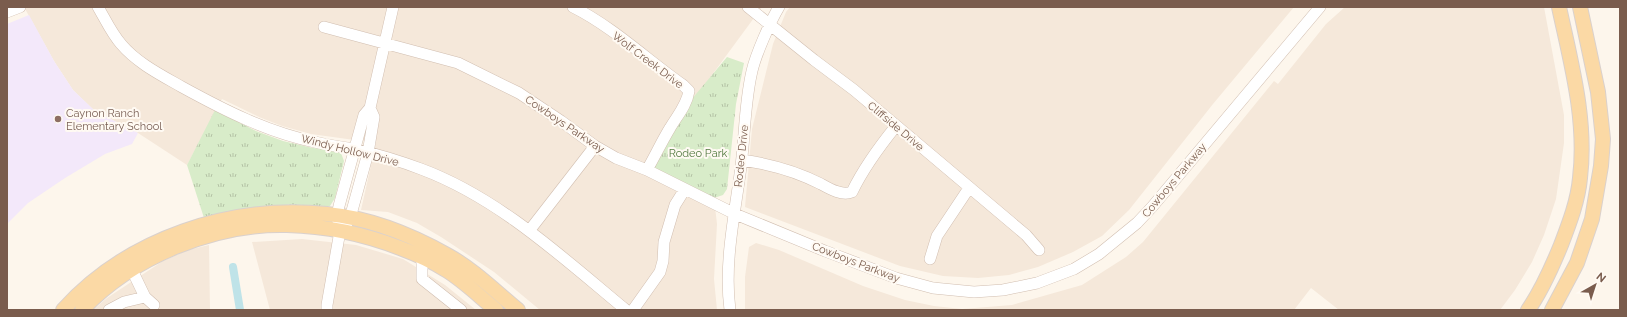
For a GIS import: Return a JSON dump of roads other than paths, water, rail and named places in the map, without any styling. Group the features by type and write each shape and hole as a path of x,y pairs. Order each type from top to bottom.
{"main road":[{"path":"1528,310 1547,278 1569,221 1580,178 1583,150 1580,106 1559,7"},
{"path":"1552,310 1577,263 1592,219 1601,166 1603,139 1598,92 1580,7"},
{"path":"63,310 96,278 141,249 183,232 236,217 271,212 317,213 344,217 401,232 436,249 467,267 474,282 496,310"},
{"path":"82,310 109,285 132,270 169,250 210,236 238,229 286,225 319,227 378,240 422,257 474,282 518,310"}],"street":[{"path":"7,12 20,7"},
{"name":"Windy Hollow Drive","path":"98,7 120,44 137,60 166,78 242,118 275,131 314,142 354,149 421,169 459,187 496,208 528,231 626,310"},
{"path":"344,217 344,184 364,115 370,108 393,7"},
{"name":"Wolf Creek Drive","path":"573,7 615,34 683,85 688,92 688,98 684,107 647,170"},
{"name":"Cliffside Drive","path":"748,7 854,90 1026,235 1039,250"},
{"name":"Rodeo Drive","path":"730,310 728,277 742,160 746,108 752,71 770,25 779,7"},
{"name":"Cowboys Parkway","path":"324,27 385,44 415,50 458,63 494,79 519,93 595,146 616,158 647,170 735,214 825,251 896,278 933,288 974,292 1003,290 1037,283 1074,268 1099,254 1137,223 1320,7"},
{"path":"327,310 340,231 368,153 374,117 370,108"},
{"path":"742,160 776,166 814,180 835,191 847,194 852,192 872,156 896,126"},
{"path":"528,231 595,146"},
{"path":"930,259 937,236 969,188"},
{"path":"633,310 660,272 663,261 664,242 675,205 685,190"},
{"path":"422,257 422,279 461,310"},
{"path":"132,270 145,297 154,305"},
{"path":"109,310 124,302 145,297"}],"waterway":[{"path":"233,267 240,310"}],"place":[{"name":"Caynon Ranch Elementary School","path":"58,119"}],"park label":[{"name":"Rodeo Park","path":"698,153"}]}
